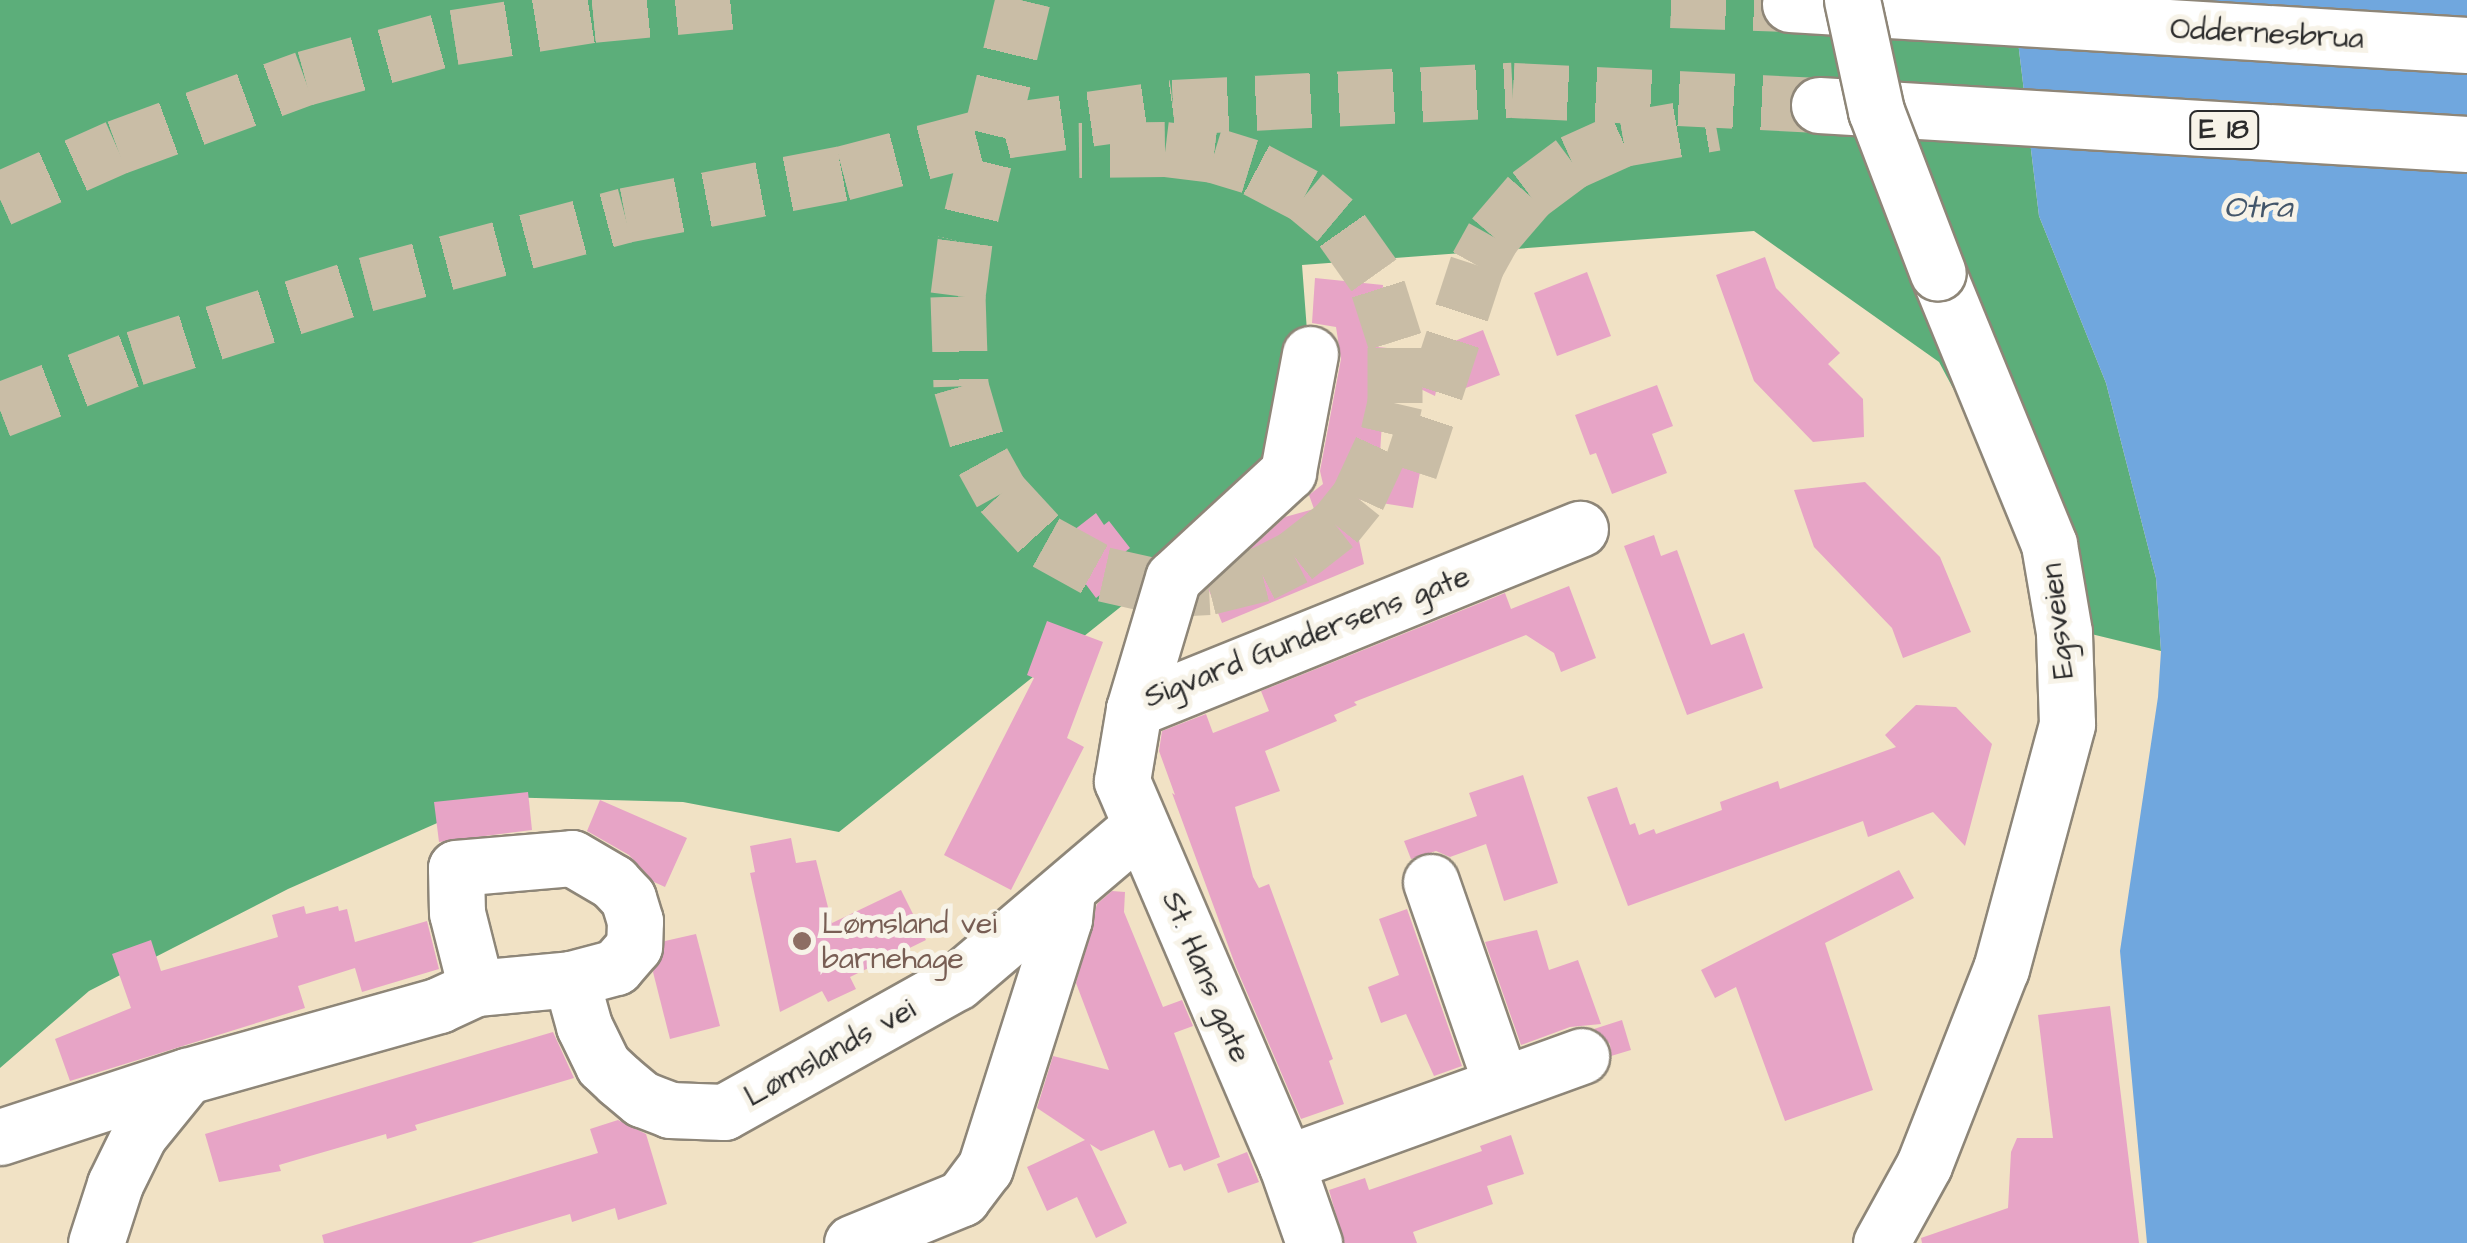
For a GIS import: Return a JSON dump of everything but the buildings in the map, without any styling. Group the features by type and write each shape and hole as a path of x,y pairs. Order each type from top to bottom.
{"main road":[{"name":"Egsveien","path":"1852,0 1876,111 2050,544 2064,632 2067,724 2020,909 1988,1006 1924,1165 1881,1243"},
{"name":"Oddernesbrua","path":"1790,4 2467,45"},
{"name":"E 18","path":"1819,105 2467,144"},
{"name":"Sigvard Gundersens gate","path":"1134,709 1174,578 1288,472 1310,354"},
{"name":"Sigvard Gundersens gate","path":"1134,709 1580,529"},
{"name":"St. Hans gate","path":"1134,709 1122,781 1286,1162 1314,1243"},
{"name":"Lømslands vei","path":"571,979 584,1026 603,1065 618,1080 642,1098 670,1110 724,1112 957,982 1140,826"},
{"path":"0,1137 186,1076 438,1005 476,988 571,979 616,968 634,946 635,921 628,898 613,882 572,858 456,868 457,912 476,988"},
{"path":"1431,882 1501,1082"},
{"path":"852,1243 962,1198 985,1168 1064,919 1066,890"},
{"path":"1286,1162 1581,1056"},
{"path":"96,1243 115,1184 139,1135 186,1076"}],"green space":[{"path":"0,0 2013,0 2039,216 2106,383 2156,578 2161,651 2083,632 1939,362 1754,231 1302,265 1308,344 1301,442 1163,573 839,832 683,802 496,797 288,889 89,991 0,1068"}],"water":[{"name":"Otra","path":"2013,0 2467,0 2467,1243 2147,1243 2120,951 2158,697 2161,651 2156,578 2106,383 2039,216"}],"tunnel":[{"path":"0,199 117,147 305,78 454,37 593,15 748,0"},
{"path":"1023,0 965,242 958,296 961,386 983,461 1001,493 1046,542 1104,574 1171,589 1209,587 1262,574 1295,557 1336,525 1358,498 1388,433 1395,403 1395,341 1374,275 1335,220 1305,195 1250,166 1214,155 1165,149 1079,150"},
{"path":"1671,0 1790,4"},
{"path":"0,410 135,358 366,284 625,215 843,173 1008,130 1173,107 1513,90 1819,105"},
{"path":"1410,470 1477,265 1493,236 1529,194 1572,162 1623,139 1716,123"}],"place":[{"name":"Lømsland vei barnehage","path":"802,941"}]}
